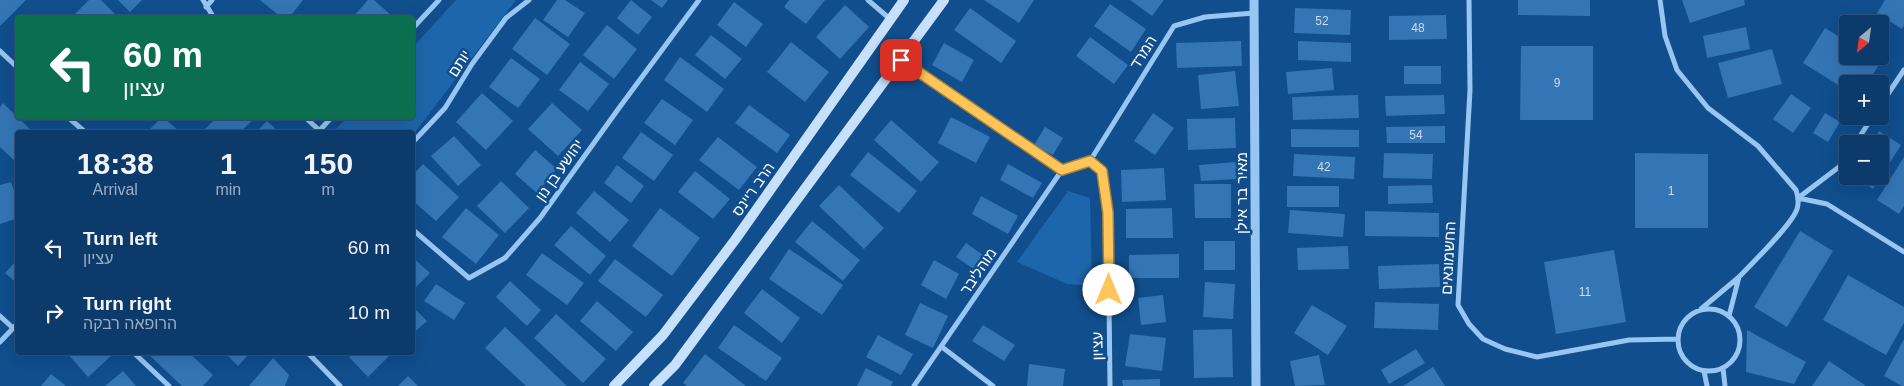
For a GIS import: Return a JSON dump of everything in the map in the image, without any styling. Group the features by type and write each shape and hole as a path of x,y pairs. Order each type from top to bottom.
{"main road":[{"name":"הרב ריינס","path":"614,386 663,335 735,240 904,0"},
{"path":"654,386 675,365 944,0"}],"street":[{"path":"203,0 212,15"},
{"path":"206,6 212,0"},
{"path":"415,26 439,0"},
{"name":"יותם","path":"415,140 445,108 472,64 506,18 529,0"},
{"name":"יהושע בן נון","path":"415,232 469,278 505,258 540,218 700,0"},
{"path":"868,0 890,19"},
{"name":"מאיר בר אילן","path":"1254,0 1256,386"},
{"name":"החשמונאים","path":"1469,0 1470,90 1458,305 1469,324 1482,338 1504,349 1537,357 1629,340 1678,339"},
{"path":"1660,0 1665,36 1677,70 1708,108 1758,146 1796,190 1798,198 1797,210 1789,222 1739,277 1701,310 1692,314 1680,329 1678,339 1683,356 1696,368 1714,370 1723,368 1737,354 1740,344 1736,324 1729,316 1716,310 1701,310"},
{"name":"המרד","path":"1090,161 1174,26 1205,17 1254,13"},
{"path":"0,51 15,65"},
{"path":"901,60 1062,170 1090,161"},
{"path":"1889,92 1904,70"},
{"path":"71,120 83,130"},
{"path":"308,120 318,130"},
{"path":"322,130 329,120"},
{"name":"עציון","path":"1090,161 1102,171 1108,213 1110,386"},
{"path":"1798,198 1839,167"},
{"name":"מוהליבר","path":"914,386 1062,170"},
{"path":"1798,198 1827,204 1904,252"},
{"path":"1729,316 1739,277"},
{"path":"0,316 13,328 0,342"},
{"path":"942,347 993,386"},
{"path":"136,355 169,386"},
{"path":"310,355 340,386"},
{"path":"1723,368 1725,386"},
{"path":"1704,370 1707,386"}],"shaded area":[{"path":"456,0 516,0 415,132 415,130 336,129 345,120 415,120 415,45"},
{"path":"1068,191 1090,198 1092,286 1067,284 1017,262"}],"building":[{"path":"0,0 26,0 0,26"},
{"path":"89,0 101,0 116,15 74,15"},
{"path":"118,0 142,0 130,12"},
{"path":"260,0 303,0 291,15 278,15"},
{"path":"368,0 374,0 391,15 355,15"},
{"path":"557,0 565,0 585,13 568,37 543,20"},
{"path":"631,0 652,17 638,35 617,18"},
{"path":"651,0 668,0 662,8"},
{"path":"789,0 825,0 806,24 784,7"},
{"path":"984,0 1034,0 1019,23"},
{"path":"1130,0 1164,0 1152,16"},
{"path":"1518,0 1590,0 1590,16 1518,15"},
{"path":"1682,0 1744,0 1745,5 1690,23"},
{"path":"1885,0 1904,0 1904,25 1902,29 1889,21 1889,15 1877,13"},
{"path":"734,2 763,24 746,47 717,25"},
{"path":"1110,4 1146,29 1131,52 1094,26"},
{"path":"845,5 869,27 840,59 816,37"},
{"path":"970,8 1016,41 1001,63 954,30"},
{"path":"1295,8 1351,10 1350,35 1294,33"},
{"path":"1446,15 1447,39 1389,40 1389,16"},
{"path":"535,18 570,44 547,75 512,49"},
{"path":"607,25 637,49 614,79 583,55"},
{"path":"1746,27 1750,49 1707,58 1703,36"},
{"path":"1825,28 1839,37 1839,65 1879,65 1873,75 1839,75 1839,85 1803,63"},
{"path":"711,35 742,59 725,79 695,55"},
{"path":"1090,37 1128,65 1114,84 1076,56"},
{"path":"1241,41 1242,66 1177,68 1176,43"},
{"path":"1298,41 1351,43 1351,62 1298,60"},
{"path":"791,42 829,72 805,102 767,72"},
{"path":"944,43 974,60 962,82 932,65"},
{"path":"1521,46 1593,46 1593,120 1520,120"},
{"path":"1772,49 1782,84 1728,98 1718,63"},
{"path":"680,57 724,89 707,112 664,80"},
{"path":"511,58 540,79 518,108 489,87"},
{"path":"580,62 609,84 588,111 559,90"},
{"path":"1404,66 1441,66 1441,84 1404,84"},
{"path":"1332,68 1334,90 1288,94 1286,72"},
{"path":"1235,71 1239,106 1201,109 1198,75"},
{"path":"482,93 513,121 486,150 456,122"},
{"path":"1791,94 1811,108 1793,133 1773,119"},
{"path":"1358,95 1359,118 1293,120 1292,97"},
{"path":"1444,95 1445,114 1386,116 1385,96"},
{"path":"662,99 693,120 675,145 644,123"},
{"path":"3,103 15,115 15,120 21,120 31,130 15,130 15,161 0,147 0,107"},
{"path":"552,103 582,130 558,156 528,129"},
{"path":"749,105 790,135 777,153 735,123"},
{"path":"1153,113 1174,128 1155,155 1134,141"},
{"path":"1825,113 1839,121 1828,142 1813,133"},
{"path":"951,117 990,137 976,163 938,143"},
{"path":"1235,118 1236,148 1188,150 1187,119"},
{"path":"159,120 166,120 178,130 149,130"},
{"path":"214,120 253,120 242,130 204,130"},
{"path":"891,120 939,162 921,182 874,140"},
{"path":"267,121 277,130 258,130"},
{"path":"1445,126 1445,143 1387,143 1386,127"},
{"path":"1045,127 1063,138 1053,155 1034,145"},
{"path":"1291,129 1359,130 1359,147 1291,147"},
{"path":"1879,131 1885,135 1877,135"},
{"path":"641,132 673,155 654,181 622,158"},
{"path":"454,136 481,165 458,186 431,156"},
{"path":"718,137 757,167 739,190 699,160"},
{"path":"1889,137 1901,145 1889,164"},
{"path":"535,150 557,169 537,193 515,174"},
{"path":"868,152 917,191 899,213 850,175"},
{"path":"1384,153 1433,154 1432,179 1383,178"},
{"path":"1635,153 1708,154 1708,228 1635,228"},
{"path":"1294,154 1355,157 1354,179 1293,176"},
{"path":"1904,157 1904,206 1899,214 1877,200 1886,185 1889,185 1889,181"},
{"path":"1236,162 1237,179 1201,181 1199,165"},
{"path":"423,164 459,197 436,221 415,203 415,173"},
{"path":"1008,164 1042,183 1033,198 1000,180"},
{"path":"617,165 644,186 631,203 604,183"},
{"path":"1164,168 1166,200 1122,202 1121,170"},
{"path":"695,171 730,199 713,219 678,192"},
{"path":"501,181 529,208 505,233 477,206"},
{"path":"11,182 15,193 15,219 0,224 0,185"},
{"path":"1194,184 1231,184 1231,218 1195,218"},
{"path":"839,185 884,228 864,249 819,206"},
{"path":"1432,185 1433,203 1388,204 1388,186"},
{"path":"1867,185 1876,185 1873,189"},
{"path":"1287,186 1339,186 1339,207 1287,207"},
{"path":"594,191 629,220 610,242 576,213"},
{"path":"981,196 1018,216 1008,234 972,214"},
{"path":"466,208 499,235 476,264 442,237"},
{"path":"660,208 700,238 672,276 632,246"},
{"path":"1172,208 1173,238 1126,238 1126,209"},
{"path":"1290,210 1345,214 1343,237 1288,233"},
{"path":"1365,211 1439,213 1439,237 1365,236"},
{"path":"812,221 860,260 843,281 795,242"},
{"path":"571,226 606,256 590,275 554,245"},
{"path":"1800,231 1833,251 1787,327 1754,307"},
{"path":"1204,241 1235,241 1235,270 1204,270"},
{"path":"966,243 990,260 981,274 956,257"},
{"path":"1348,246 1349,269 1298,270 1297,248"},
{"path":"789,249 843,285 822,315 769,279"},
{"path":"1614,250 1626,322 1556,334 1544,262"},
{"path":"542,253 584,283 567,305 526,275"},
{"path":"1179,254 1179,278 1129,278 1129,255"},
{"path":"615,259 663,295 646,317 598,281"},
{"path":"415,260 430,273 415,288"},
{"path":"934,260 959,274 946,299 921,285"},
{"path":"15,262 15,281 5,273"},
{"path":"1439,264 1440,287 1379,289 1378,266"},
{"path":"1848,275 1904,307 1904,323 1886,355 1823,320"},
{"path":"510,281 541,310 527,326 496,297"},
{"path":"1205,282 1235,284 1233,319 1203,317"},
{"path":"436,284 465,303 454,320 424,301"},
{"path":"762,289 800,318 782,343 744,313"},
{"path":"1163,295 1166,322 1141,325 1138,298"},
{"path":"597,301 633,332 616,351 580,321"},
{"path":"1375,302 1439,304 1438,330 1374,328"},
{"path":"920,303 948,316 933,348 905,335"},
{"path":"1312,305 1347,326 1328,355 1294,333"},
{"path":"415,309 427,321 415,331"},
{"path":"556,314 606,359 583,383 534,338"},
{"path":"734,325 782,358 766,381 718,348"},
{"path":"983,325 1015,345 1004,361 972,341"},
{"path":"505,327 567,386 526,386 485,348"},
{"path":"1232,329 1233,377 1194,378 1193,330"},
{"path":"1747,330 1806,362 1794,384 1746,372"},
{"path":"1130,334 1166,338 1162,371 1125,366"},
{"path":"878,335 913,354 901,375 866,357"},
{"path":"1904,339 1904,386 1902,386 1884,376"},
{"path":"1416,349 1425,363 1389,384 1381,370"},
{"path":"705,354 746,386 687,386 683,383"},
{"path":"69,355 110,355 111,356 88,377"},
{"path":"149,355 191,355 213,375 203,386 182,386"},
{"path":"227,355 248,355 238,366"},
{"path":"351,355 390,355 368,377 349,357"},
{"path":"1319,355 1325,385 1295,386 1290,361"},
{"path":"273,358 289,375 285,386 249,386"},
{"path":"1829,361 1866,386 1812,386"},
{"path":"1029,364 1065,369 1063,386 1027,386"},
{"path":"1433,367 1445,386 1403,386"},
{"path":"866,368 893,382 891,386 857,386"},
{"path":"123,371 136,386 105,386"},
{"path":"51,374 66,386 41,386"},
{"path":"408,376 418,386 398,386"},
{"path":"1160,379 1160,386 1123,386 1122,380"}],"route":[{"path":"901,60 1062,170 1090,161 1102,171 1108,213 1109,290"}]}
